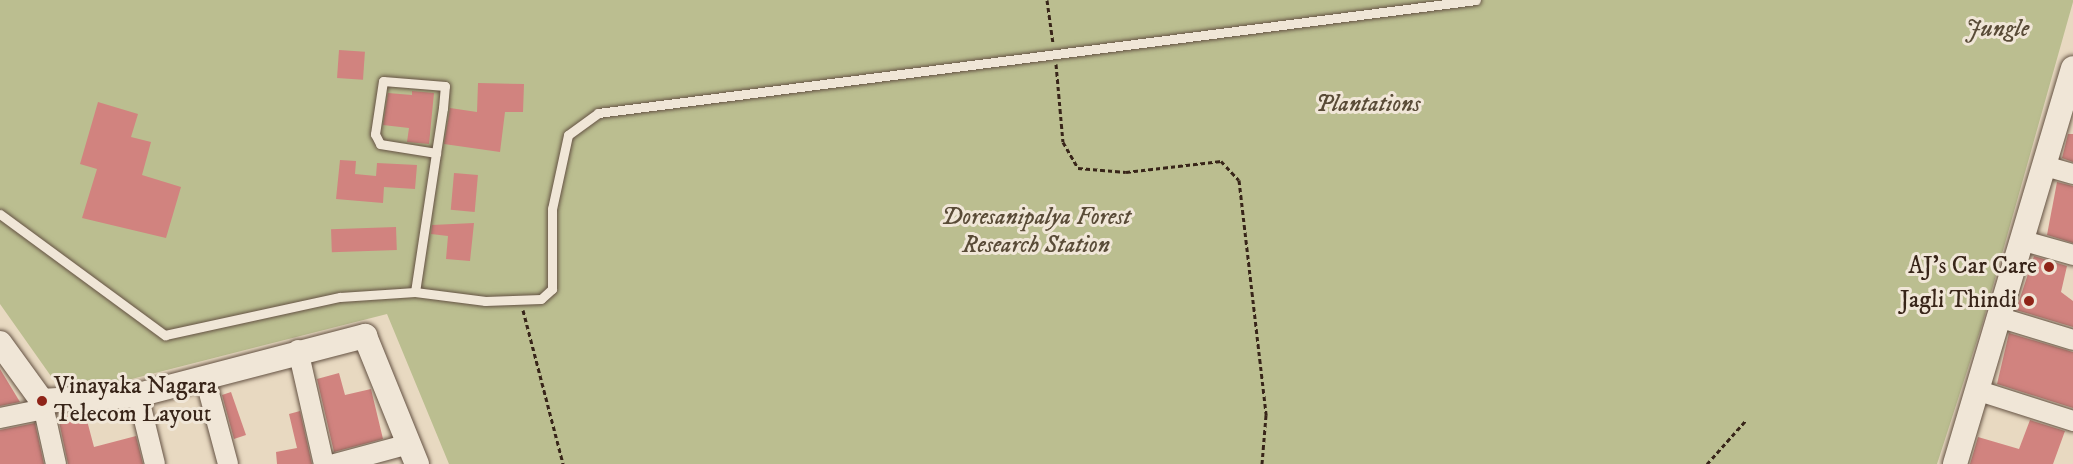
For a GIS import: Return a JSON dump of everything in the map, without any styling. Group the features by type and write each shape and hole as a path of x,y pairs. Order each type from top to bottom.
{"street":[{"path":"1955,464 2045,165 2067,111 2073,68"},
{"path":"2045,165 2073,174"},
{"path":"2024,241 2073,255"},
{"path":"1998,317 2073,339"},
{"path":"0,418 43,405 138,395 298,350 365,336 413,454 335,464"},
{"path":"0,343 43,405 56,464"},
{"path":"298,350 324,464"},
{"path":"205,378 228,464"},
{"path":"1976,390 2073,421"},
{"path":"138,395 155,464"}],"lane":[{"path":"0,214 165,335 340,297 415,292 520,300 541,299 552,289 552,209 568,135 598,112 1055,51 1476,0"},
{"path":"415,292 436,153 445,86 383,81 375,134 380,144 436,153"}],"path":[{"path":"1047,0 1055,51 1063,142 1078,168 1126,172 1221,161 1239,180 1266,415 1262,464"},
{"path":"520,300 563,464"},
{"path":"1707,464 1748,419"}],"green space":[{"name":"Doresanipalya Forest Research Station","path":"0,0 2073,0 2073,2 1982,325 1937,464 449,464 387,314 65,396 0,304"}],"building":[{"path":"339,50 365,52 363,80 337,78"},
{"path":"478,83 524,84 523,112 505,112 500,152 444,144 450,108 477,112"},
{"path":"412,91 434,93 429,144 407,142 409,128 383,125 388,93 412,95"},
{"path":"98,102 138,114 131,137 151,142 142,175 181,187 166,238 82,218 97,169 80,164"},
{"path":"2068,134 2073,134 2073,162 2062,158"},
{"path":"340,160 356,161 355,174 376,176 377,163 417,165 415,189 384,187 383,203 336,199"},
{"path":"454,173 478,175 475,212 451,210"},
{"path":"2057,182 2073,186 2073,243 2047,235"},
{"path":"474,223 470,261 446,259 448,236 431,234 432,225"},
{"path":"396,227 397,250 332,252 331,229"},
{"path":"2034,256 2067,266 2061,292 2073,301 2073,327 2016,310"},
{"path":"2009,333 2073,352 2073,408 1997,384"},
{"path":"0,369 20,402 0,406"},
{"path":"339,373 345,395 371,389 383,439 334,452 317,379"},
{"path":"231,392 246,435 234,439 222,395"},
{"path":"300,411 312,464 277,464 276,452 297,448 289,414"},
{"path":"85,413 94,447 136,436 143,464 68,464 58,417"},
{"path":"2030,420 2065,431 2053,464 1970,464 1978,437 2019,449"},
{"path":"35,423 44,464 0,464 0,430"}],"place":[{"name":"AJ's Car Care","path":"2049,267"},
{"name":"Jagli Thindi","path":"2029,301"},
{"name":"Vinayaka Nagara Telecom Layout","path":"42,401"}],"park label":[{"name":"Jungle","path":"1997,30"},
{"name":"Plantations","path":"1368,105"}]}
